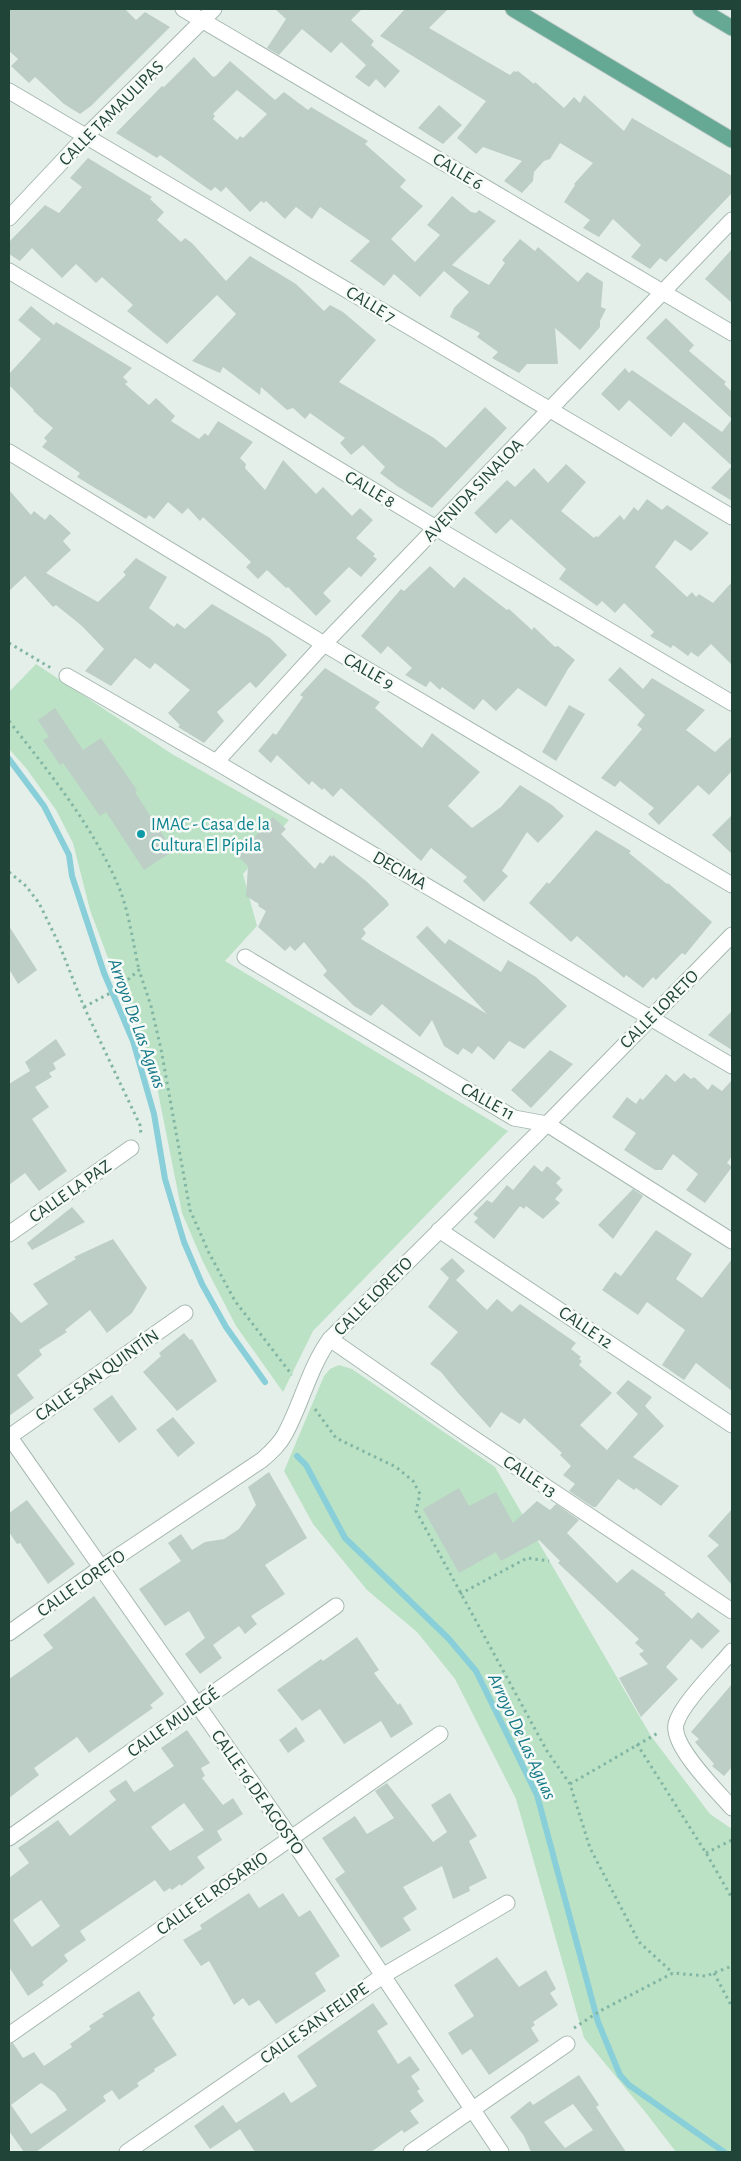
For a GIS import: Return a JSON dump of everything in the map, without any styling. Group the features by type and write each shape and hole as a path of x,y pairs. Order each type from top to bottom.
{"main road":[{"path":"513,9 732,140"},
{"path":"700,9 732,28"}],"street":[{"name":"CALLE 6","path":"183,9 732,333"},
{"name":"CALLE TAMAULIPAS","path":"9,218 86,136 214,9"},
{"name":"CALLE 7","path":"9,90 732,517"},
{"name":"AVENIDA SINALOA","path":"216,762 324,644 732,220"},
{"name":"CALLE 8","path":"9,271 436,528 732,703"},
{"name":"CALLE 9","path":"9,452 324,644 732,885"},
{"name":"DECIMA","path":"67,676 732,1066"},
{"name":"CALLE LORETO","path":"9,1633 102,1567 262,1460 275,1448 285,1434 319,1354 330,1339 547,1124 732,935"},
{"name":"CALLE 11","path":"245,957 514,1118 547,1124 732,1241"},
{"name":"CALLE LA PAZ","path":"9,1234 131,1148"},
{"name":"CALLE 12","path":"439,1230 732,1425"},
{"name":"CALLE SAN QUINTÍN","path":"9,1437 185,1313"},
{"name":"CALLE 13","path":"330,1339 461,1430 732,1611"},
{"name":"CALLE 16 DE AGOSTO","path":"9,1437 290,1837 501,2152"},
{"name":"CALLE MULEGÉ","path":"9,1838 336,1606"},
{"path":"732,1651 681,1712 675,1726 679,1742 707,1781 732,1808"},
{"name":"CALLE EL ROSARIO","path":"9,2035 440,1734"},
{"name":"CALLE SAN FELIPE","path":"127,2152 384,1975 507,1903"},
{"path":"411,2152 473,2110 568,2038"}],"path":[{"path":"9,643 67,676"},
{"path":"9,721 40,761 93,837 118,886 139,970 152,1006 190,1210 209,1253 235,1301 336,1438 396,1467 413,1481 420,1494 416,1511 547,1750 570,1784 590,1848 639,1942 673,1974"},
{"path":"9,872 26,886 38,902 59,944 84,1006 140,1125 142,1142 131,1148"},
{"path":"84,1006 116,990 139,970"},
{"path":"460,1594 527,1558 549,1561"},
{"path":"570,1784 637,1744 675,1726"},
{"path":"637,1744 732,1898"},
{"path":"706,1853 732,1840"},
{"path":"568,2038 600,2011 673,1974 706,1976 732,1966"},
{"path":"714,1972 732,2007"}],"green space":[{"path":"36,664 172,754 289,820 243,874 257,926 225,961 508,1131 313,1331 283,1392 236,1326 203,1262 182,1213 157,1087 144,1041 120,990 90,910 73,843 56,810 26,768 9,749 9,692"},
{"path":"339,1365 352,1369 495,1467 651,1736 710,1814 732,1829 732,2152 676,2152 584,2038 516,1799 455,1679 417,1632 367,1590 313,1524 284,1471 324,1376 330,1369"}],"building":[{"path":"9,9 125,9 136,20 145,12 170,27 91,106 80,114 64,104 35,77 29,83 11,66 18,59 9,51"},
{"path":"275,9 362,9 351,20 374,41 371,45 400,71 385,88 376,79 369,87 355,77 366,65 341,42 331,53 302,29 279,55 267,48 286,19"},
{"path":"405,9 448,9 429,28 510,75 514,71 518,71 534,84 535,82 564,108 574,97 580,103 584,95 624,131 632,118 732,176 732,193 666,262 660,258 650,269 631,257 641,245 613,219 599,237 583,228 590,220 564,202 574,184 593,163 560,143 550,159 544,161 534,172 533,181 522,193 504,181 522,161 483,147 476,154 457,138 486,101 380,36"},
{"path":"194,57 213,77 230,61 275,100 284,92 308,110 311,107 368,141 365,144 406,180 400,187 423,206 391,239 415,262 440,235 427,225 452,196 471,212 476,213 479,210 496,221 452,265 489,285 505,263 502,260 520,239 535,251 538,247 578,282 587,272 603,282 601,307 606,309 600,321 600,327 580,350 555,328 558,364 527,364 519,373 492,358 498,352 477,337 480,333 450,317 454,308 469,292 444,271 420,297 394,274 384,286 350,261 370,241 320,207 312,219 296,207 285,219 266,201 264,203 261,201 250,212 226,187 221,192 215,187 211,191 160,155 157,158 116,133 162,86 164,87","holes":["237,90 267,114 243,138 240,136 237,140 213,119 215,116 213,114"]},
{"path":"439,105 462,125 443,144 418,128"},
{"path":"88,158 152,197 150,199 164,212 157,220 181,242 185,238 192,243 226,281 250,256 296,284 324,311 330,305 343,312 376,340 339,382 434,438 446,448 485,407 507,428 432,508 380,473 385,467 363,445 351,455 340,443 345,438 310,413 305,419 293,408 287,410 261,387 260,395 223,367 220,373 192,361 236,314 217,295 167,344 127,311 133,305 102,277 96,283 76,264 62,278 32,248 20,261 9,254 9,242 45,205 59,213 82,187 70,178"},
{"path":"732,249 732,303 705,279"},
{"path":"31,306 54,325 56,322 132,368 123,377 128,382 125,384 149,405 156,398 175,416 171,421 199,439 205,433 208,436 218,421 253,442 240,458 246,464 245,468 265,490 283,460 316,494 323,487 352,516 360,508 373,520 356,538 375,554 373,556 377,559 361,577 349,567 323,593 331,601 316,616 288,587 286,588 267,570 258,579 246,567 251,562 203,517 200,521 188,508 182,514 168,502 154,519 149,515 146,519 77,477 80,473 42,447 47,441 44,438 53,428 33,411 9,385 9,374 41,339 18,320"},
{"path":"666,318 694,345 689,351 726,382 724,384 732,392 732,419 646,338"},
{"path":"625,368 629,373 632,370 722,432 732,419 732,466 684,422 671,437 629,400 619,411 601,394"},
{"path":"566,464 586,482 561,511 594,538 598,537 620,515 624,520 634,507 638,511 647,499 662,510 667,505 709,533 691,551 675,540 655,567 687,597 692,592 696,597 699,594 713,603 732,582 732,665 711,644 698,657 691,652 688,656 673,645 671,648 650,636 654,632 624,603 615,613 602,601 597,606 559,579 566,569 511,519 496,534 474,513 507,480 515,487 534,468 548,483"},
{"path":"732,466 732,501 711,488"},
{"path":"9,490 31,515 34,511 45,520 50,514 71,533 63,541 71,550 46,573 98,602 126,575 123,572 136,558 167,577 149,608 174,627 177,623 185,629 212,604 270,638 287,655 256,688 250,682 217,712 224,721 204,743 178,727 180,725 168,713 190,690 155,663 150,669 135,658 111,686 85,671 104,649 82,626 56,605 53,607 25,576 9,591"},
{"path":"430,566 454,588 464,577 507,610 509,609 532,630 534,627 555,647 558,646 575,660 546,707 518,688 496,711 483,699 474,710 442,687 440,690 430,681 426,687 405,675 412,668 388,646 381,654 361,636 401,589 404,591"},
{"path":"620,667 643,689 652,678 705,710 686,730 715,752 732,736 732,771 709,795 698,785 659,825 648,814 654,808 620,781 615,787 601,778 642,729 637,725 645,715 608,680"},
{"path":"325,668 380,702 375,708 422,748 432,733 480,772 448,806 472,828 501,807 520,785 552,805 564,816 538,843 527,832 502,871 508,876 484,902 463,881 467,877 431,848 421,861 341,788 333,797 324,788 322,790 312,781 309,785 277,755 271,763 258,751 273,733 276,735 303,697 300,695"},
{"path":"569,705 585,714 556,761 542,752"},
{"path":"55,708 83,750 101,738 137,790 135,792 173,851 144,870 106,812 100,816 63,763 60,765 43,740 49,737 38,720"},
{"path":"732,815 732,854 712,835"},
{"path":"273,817 286,829 281,834 315,869 320,862 323,864 330,855 332,857 333,855 366,881 387,901 389,905 363,929 366,933 361,939 487,1014 416,937 427,926 445,944 449,939 501,972 508,960 536,977 567,1006 524,1049 509,1041 494,1060 478,1046 472,1054 463,1048 458,1055 444,1046 432,1020 420,1037 382,1004 371,1016 354,1006 323,975 327,971 304,942 295,951 290,946 285,951 258,927 266,911 246,896 248,866 237,856"},
{"path":"596,830 631,851 629,853 668,883 712,922 685,955 682,953 656,980 653,977 643,988 626,975 624,978 577,936 571,942 529,903 547,882 549,884"},
{"path":"9,926 37,970 18,984 9,969"},
{"path":"732,1011 732,1050 708,1035"},
{"path":"56,1039 66,1055 53,1063 56,1069 49,1073 52,1077 35,1087 49,1107 32,1119 67,1171 39,1191 25,1173 9,1185 9,1084 30,1071 25,1062"},
{"path":"550,1050 573,1064 531,1108 511,1090"},
{"path":"684,1073 691,1079 694,1077 708,1090 712,1084 722,1091 732,1080 732,1156 727,1163 732,1167 705,1203 686,1190 698,1174 673,1154 662,1170 655,1170 624,1150 636,1133 612,1117 627,1097 636,1104 640,1098 643,1100 666,1074 675,1082"},
{"path":"534,1165 542,1172 547,1166 561,1178 556,1183 563,1190 555,1199 560,1203 543,1219 526,1206 524,1209 520,1206 494,1239 474,1222 478,1218 473,1214 487,1200 492,1203 507,1185 513,1190"},
{"path":"633,1189 643,1196 613,1239 598,1225"},
{"path":"72,1207 85,1222 32,1250 27,1243"},
{"path":"656,1230 692,1254 676,1279 702,1298 732,1259 732,1391 696,1363 684,1380 662,1365 685,1330 647,1302 638,1315 602,1290 615,1272 621,1276"},
{"path":"113,1239 147,1288 132,1313 107,1333 90,1310 65,1330 67,1332 39,1350 42,1355 17,1375 34,1398 9,1416 9,1310 21,1323 48,1304 33,1284 76,1259 74,1257"},
{"path":"452,1258 465,1271 456,1280 487,1310 497,1299 512,1312 520,1304 576,1343 571,1349 581,1357 579,1359 582,1361 579,1365 612,1393 580,1425 607,1450 638,1414 616,1393 628,1380 652,1397 645,1406 664,1426 633,1457 679,1486 661,1506 636,1488 634,1490 618,1479 596,1507 593,1507 569,1491 575,1484 563,1475 571,1466 560,1455 562,1453 524,1418 520,1424 501,1412 490,1428 441,1372 430,1364 458,1332 428,1307 449,1278 440,1269"},
{"path":"184,1333 190,1340 192,1339 217,1381 177,1411 143,1372 161,1356 159,1353"},
{"path":"112,1395 137,1429 119,1443 93,1409"},
{"path":"173,1417 195,1443 178,1457 156,1430"},
{"path":"269,1472 307,1538 265,1565 285,1594 251,1616 257,1624 245,1634 239,1626 213,1645 222,1658 200,1674 185,1654 205,1638 189,1611 165,1626 139,1589 181,1561 168,1543 181,1534 192,1550 205,1542 224,1539 239,1529 256,1505 248,1487"},
{"path":"459,1488 469,1506 496,1492 513,1523 537,1501 550,1510 556,1504 579,1520 567,1533 617,1583 632,1569 666,1593 664,1594 692,1619 698,1612 720,1631 702,1649 691,1639 666,1667 678,1679 641,1717 619,1678 648,1664 639,1654 644,1651 635,1643 639,1639 558,1563 560,1561 539,1540 501,1561 496,1552 459,1573 423,1509"},
{"path":"27,1500 75,1564 48,1584 20,1543 17,1544 9,1532 9,1513"},
{"path":"732,1509 732,1585 707,1556 719,1545 708,1536"},
{"path":"94,1596 164,1694 150,1705 153,1708 89,1753 77,1737 34,1768 39,1775 9,1798 9,1679 53,1648 43,1635"},
{"path":"357,1637 379,1670 374,1673 398,1705 400,1703 413,1724 391,1738 381,1721 344,1744 320,1709 302,1721 277,1690 321,1659 323,1661"},
{"path":"732,1684 732,1767 724,1776 712,1766 714,1764 695,1742 699,1739 691,1732"},
{"path":"296,1727 305,1741 288,1753 279,1740"},
{"path":"187,1730 210,1763 201,1768 205,1776 202,1778 223,1805 233,1798 243,1814 217,1831 222,1840 197,1857 205,1868 181,1886 180,1884 172,1890 170,1888 164,1892 155,1880 80,1931 86,1940 64,1955 68,1961 42,1982 44,1985 28,1996 9,1967 9,1878 29,1863 18,1848 58,1820 70,1836 116,1800 109,1791 126,1780 134,1792 174,1766 161,1748","holes":["184,1803 204,1830 170,1851 151,1827","41,1900 60,1926 32,1947 13,1920"]},
{"path":"387,1783 433,1842 447,1832 431,1805 450,1793 477,1836 469,1841 487,1878 469,1887 470,1891 453,1899 442,1866 403,1887 417,1909 403,1918 411,1930 381,1948 335,1879 345,1872 322,1838 355,1816 367,1834 394,1818 375,1791"},
{"path":"249,1893 259,1908 283,1893 299,1917 310,1910 340,1956 315,1973 326,1991 276,2024 259,2000 249,2006 243,1998 234,2005 209,1961 201,1966 183,1940 202,1929 200,1925"},
{"path":"497,1957 519,1987 546,1970 556,1989 550,1993 558,2005 533,2022 535,2025 531,2028 539,2041 489,2075 471,2049 462,2055 448,2033 474,2016 454,1985"},
{"path":"139,1991 155,2015 152,2018 177,2055 154,2069 155,2071 137,2083 139,2086 119,2100 112,2090 103,2096 106,2101 36,2152 24,2152 9,2131 9,2044 13,2043 23,2058 34,2052 44,2066 72,2047 70,2044 91,2029 89,2026 104,2016 102,2014","holes":["41,2083 55,2093 67,2110 31,2134 11,2105"]},
{"path":"373,2003 388,2024 377,2031 398,2064 410,2056 420,2070 411,2076 420,2089 417,2091 424,2101 410,2111 419,2123 404,2133 402,2130 371,2152 255,2152 240,2129 210,2149 194,2126 223,2105 236,2123 284,2092 291,2103 317,2086 297,2056"},
{"path":"579,2075 599,2105 596,2107 626,2152 531,2152 524,2136 510,2117 530,2101 533,2105","holes":["573,2104 593,2130 565,2148 544,2122"]}],"waterway":[{"name":"Arroyo De Las Aguas","path":"9,759 44,806 69,855 72,876 104,973 133,1041 154,1114 165,1179 184,1242 202,1284 226,1327 265,1382"},
{"name":"Arroyo De Las Aguas","path":"297,1456 306,1465 345,1538 448,1638 476,1671 537,1795 598,2022 620,2075 629,2085 724,2152"}],"place":[{"name":"IMAC - Casa de la Cultura El Pípila","path":"141,834"}]}
